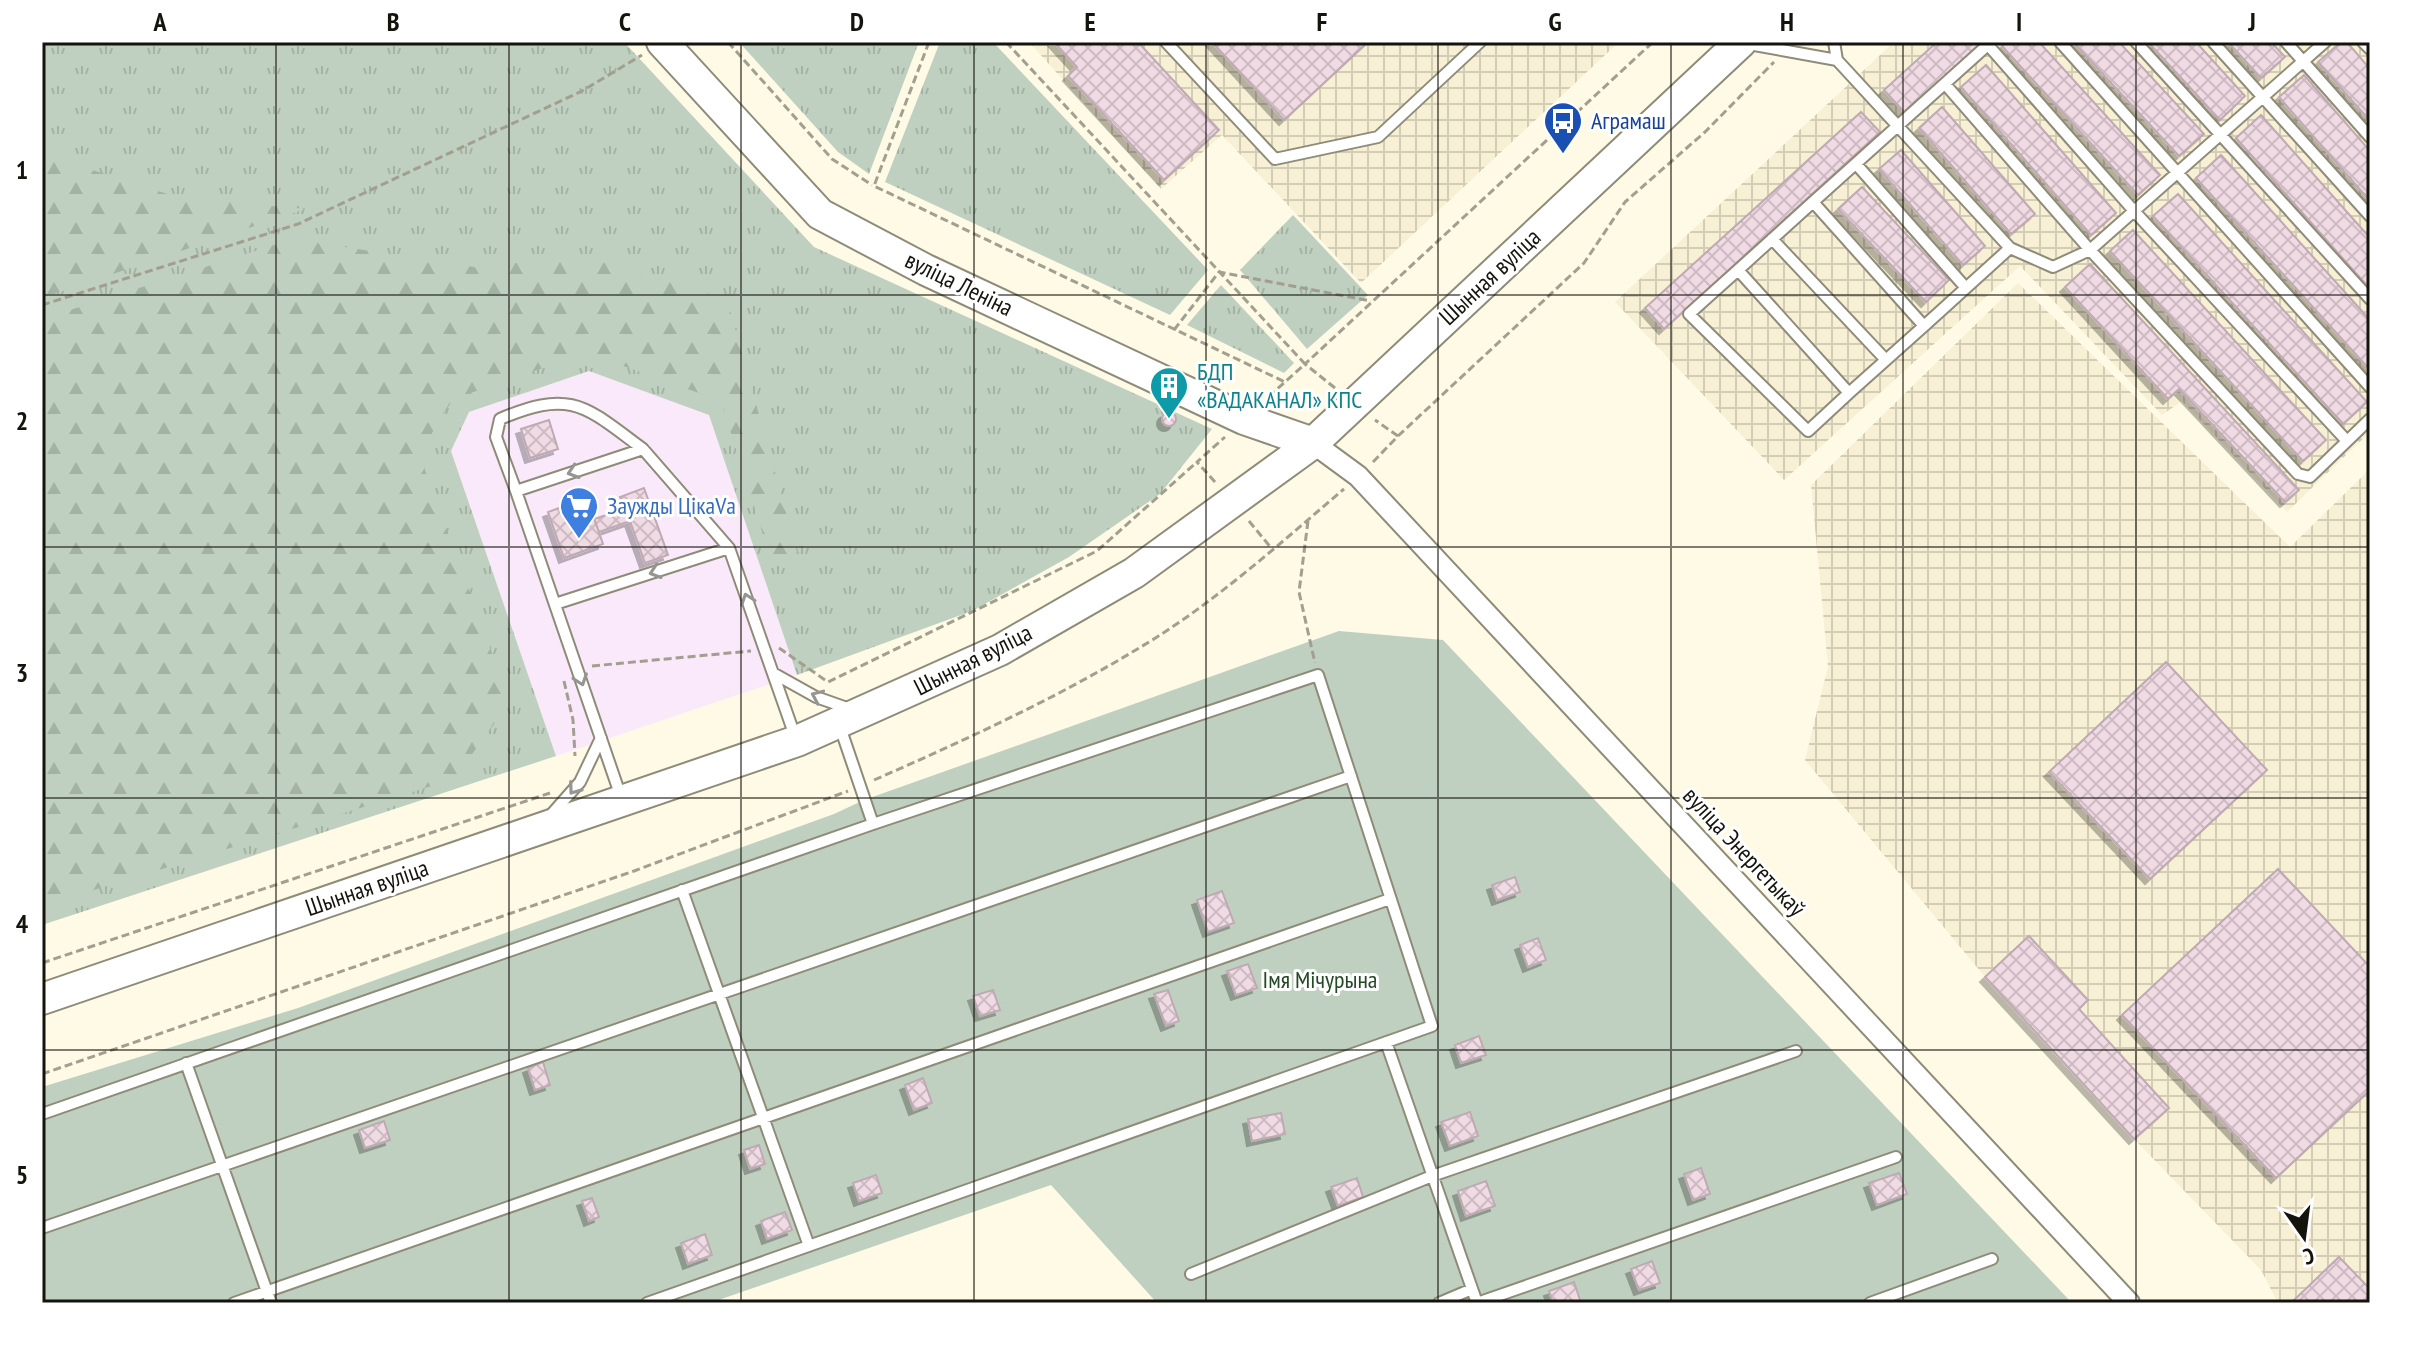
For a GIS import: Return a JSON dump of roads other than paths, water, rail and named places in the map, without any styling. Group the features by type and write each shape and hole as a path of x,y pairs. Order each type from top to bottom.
{"main road":[{"name":"вуліца Леніна","path":"662,42 820,214 926,270 1244,419 1313,443"},
{"name":"Шынная вуліца","path":"42,999 797,741 852,719 1013,642 1134,573 1313,443 1741,42"}],"street":[{"name":"вуліца Энергетыкаў","path":"1313,443 1358,476 2129,1303"}],"lane":[{"path":"1166,42 1275,159 1378,137 1480,42"},
{"path":"1741,42 1837,60"},
{"path":"1834,42 1837,60 2010,248 2053,267 2090,250 2325,42"},
{"path":"2060,42 2370,387"},
{"path":"2136,42 2370,299"},
{"path":"2213,42 2370,216"},
{"path":"2286,42 2370,137"},
{"path":"2363,42 2370,49"},
{"path":"2010,248 1808,431 1689,314 1990,43 2134,211 2347,441"},
{"path":"1945,84 2090,250 2298,474 2310,477 2370,419"},
{"path":"1856,164 1966,288"},
{"path":"1813,202 1924,326"},
{"path":"1772,239 1886,360"},
{"path":"1738,270 1849,393"},
{"path":"622,801 496,437 500,419 534,404 583,405 643,449 729,548 797,741"},
{"path":"516,491 643,449"},
{"path":"555,604 729,548"},
{"path":"773,673 852,719 861,786 873,824"},
{"path":"42,1114 873,824 1318,675 1432,1026 647,1303"},
{"path":"534,831 571,796 601,738"},
{"path":"42,1228 1351,776"},
{"path":"682,890 809,1246"},
{"path":"234,1303 1390,899"},
{"path":"1386,1042 1477,1303 1896,1157"},
{"path":"1191,1274 1432,1176 1796,1051"},
{"path":"186,1063 271,1303"},
{"path":"1870,1303 1992,1259"},
{"path":"1439,1303 1472,1289"}],"place":[{"name":"Аграмаш","path":"1563,155"},
{"name":"БДП «ВАДАКАНАЛ» КПС","path":"1169,420"},
{"name":"Заужды ЦікаVа","path":"579,540"}],"park label":[{"name":"Імя Мічурына","path":"1320,980"}]}
